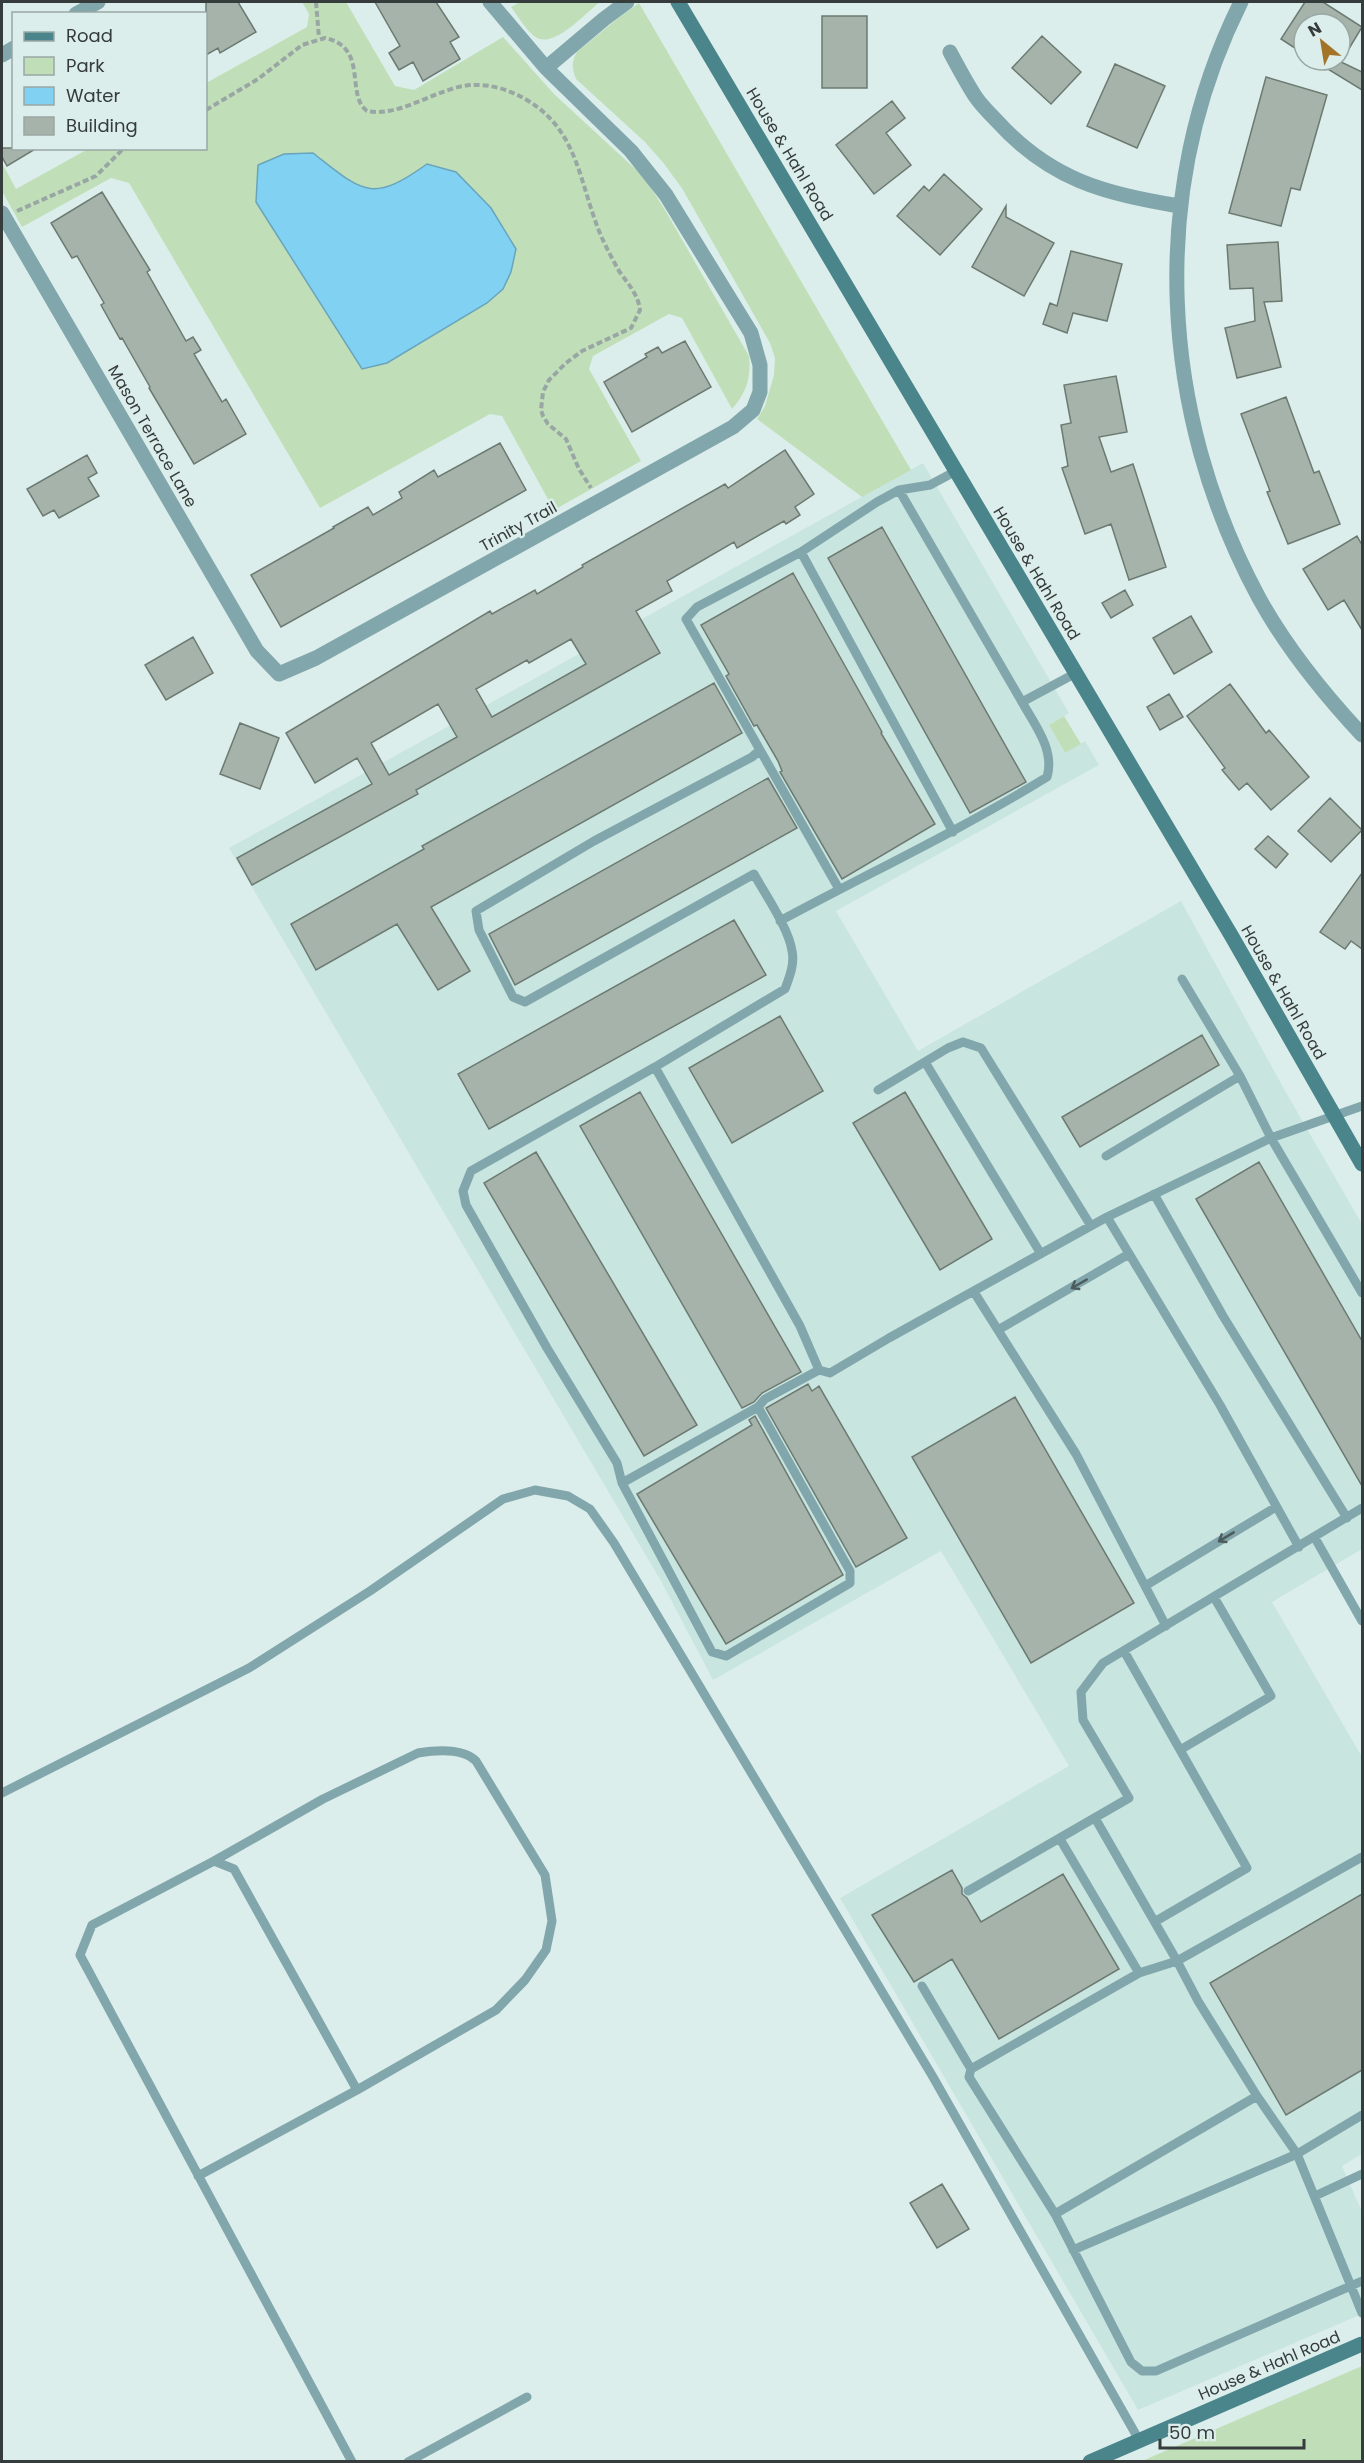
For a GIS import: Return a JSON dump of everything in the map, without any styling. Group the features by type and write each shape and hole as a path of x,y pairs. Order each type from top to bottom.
{"street":[{"path":"80,12 98,2"},
{"path":"490,2 546,68 627,2"},
{"name":"House & Hahl Road","path":"678,2 1231,935 1362,1164"},
{"path":"1242,2 1227,31 1207,84 1179,206 1177,284 1181,356 1190,419 1206,477 1231,542 1260,599 1295,655 1333,704 1362,735"},
{"path":"950,52 976,98 1009,134 1040,161 1080,182 1122,196 1179,206"},
{"name":"Trinity Trail","path":"279,674 316,658 733,427 753,410 760,392 760,365 751,333 666,195 631,151 546,68"},
{"name":"Mason Terrace Lane","path":"3,215 257,651 279,674"},
{"name":"House & Hahl Road","path":"1090,2462 1362,2344"}],"lane":[{"path":"839,889 686,619 697,607 801,552 877,502 899,490 930,484 956,471"},
{"path":"780,921 953,832 1047,777 1050,765 1044,740 899,490"},
{"path":"801,552 953,832"},
{"path":"1022,702 1076,673"},
{"path":"758,1407 850,1571 850,1583 726,1656 712,1652 622,1483 616,1463 547,1348 466,1205 463,1191 471,1171 785,989 791,973 792,952 780,921 754,873 525,1002 513,997 479,930 476,911 594,841 752,757 760,750"},
{"path":"1182,979 1240,1076 1271,1138 1362,1293"},
{"path":"878,1090 963,1042 981,1048 1091,1226"},
{"path":"924,1062 1041,1254"},
{"path":"655,1066 800,1326 819,1370 830,1374 889,1338 1107,1217 1271,1138 1362,1106"},
{"path":"1106,1156 1240,1076"},
{"path":"1154,1194 1223,1316 1347,1518"},
{"path":"1107,1217 1220,1406 1299,1547"},
{"path":"998,1330 1129,1254"},
{"path":"974,1292 1076,1454 1166,1626"},
{"path":"622,1483 819,1370"},
{"path":"2,1793 249,1668 370,1591 503,1499 534,1490 568,1496 590,1509 614,1543 933,2077 1139,2440"},
{"path":"1145,1586 1276,1507"},
{"path":"968,1891 1129,1798 1083,1720 1081,1692 1103,1663 1362,1508"},
{"path":"1315,1538 1362,1621"},
{"path":"1180,1750 1271,1696 1214,1597"},
{"path":"1124,1651 1247,1868 1156,1921"},
{"path":"198,2176 357,2090 496,2010 525,1980 546,1950 552,1921 545,1875 476,1761 469,1755 430,1751 418,1753 323,1799 214,1861 92,1925 80,1954 198,2176 352,2462"},
{"path":"1095,1818 1156,1921 1198,2001 1257,2096 1297,2154 1362,2313"},
{"path":"1060,1839 1139,1973"},
{"path":"971,2069 1139,1973 1177,1961 1362,1857"},
{"path":"214,1861 234,1869 357,2090"},
{"path":"922,1986 971,2069 969,2077 1055,2214 1131,2362 1142,2371 1156,2371 1362,2281"},
{"path":"1055,2214 1257,2096"},
{"path":"1073,2250 1297,2154 1362,2115"},
{"path":"1315,2196 1362,2174"},
{"path":"408,2462 527,2397"}],"path":[{"path":"315,2 319,38"},
{"path":"207,109 250,84 302,45 319,38 331,39 343,47 349,55 356,73 358,99 367,111 395,108 453,89 482,85 509,91 530,101 552,119 566,138 601,235 619,271 636,295 640,310 631,328 582,351 566,363 546,386 541,401 543,416 548,424 566,439 579,469 600,501"},
{"path":"3,215 96,176 122,150"}],"shaded area":[{"path":"923,463 1069,713 1049,725 1065,753 1085,741 1099,765 836,911 918,1051 1181,901 1284,1089 1362,1224 1362,1549 1272,1602 1362,1757 1362,2154 1342,2166 1362,2212 1362,2314 1138,2410 840,1898 1069,1766 941,1551 713,1680 661,1581 229,848"}],"green space":[{"path":"302,2 346,2 395,86 414,90 503,37 554,94 644,177 665,210 749,356 747,384 732,409 682,318 669,314 593,356 589,369 641,461 554,510 502,416 490,414 320,508 129,183 111,178 22,227 2,191 2,163 16,189 86,150 207,150 207,82 307,27 309,14"},
{"path":"520,2 600,2 559,35 550,39 542,39 531,33 511,7"},
{"path":"639,3 911,470 862,497 757,419 765,406 774,375 775,358 770,343 683,190 665,165 645,142 576,79 573,65 577,52"},
{"path":"1064,716 1081,744 1065,753 1049,725"},
{"path":"1362,2366 1362,2461 1142,2461"}],"water":[{"path":"313,153 344,177 368,188 393,185 427,164 456,172 491,208 516,249 511,272 503,289 487,303 387,363 362,369 256,202 258,165 284,154"}],"building":[{"path":"206,2 238,2 256,32 220,53 218,48 207,54"},
{"path":"375,2 436,2 459,37 450,42 460,59 423,81 413,62 399,70 389,53 400,46"},
{"path":"1305,2 1323,2 1339,12 1299,12"},
{"path":"822,16 867,16 867,88 822,88"},
{"path":"1352,21 1362,27 1352,44"},
{"path":"1292,22 1292,46 1281,39"},
{"path":"1042,36 1081,72 1051,104 1012,68"},
{"path":"1115,64 1165,86 1137,148 1087,126"},
{"path":"1352,67 1362,72 1362,90 1333,72 1352,72"},
{"path":"1266,77 1327,95 1300,190 1291,188 1281,226 1229,213"},
{"path":"892,101 905,118 886,133 911,165 874,194 836,145"},
{"path":"2,148 34,150 7,166 2,157"},
{"path":"944,174 982,209 940,255 897,216 924,186 929,191"},
{"path":"102,192 150,270 147,272 186,341 193,337 201,350 194,354 222,402 226,399 246,434 194,464 122,338 120,339 101,305 104,303 77,256 72,258 51,223"},
{"path":"1006,206 1006,217 1054,243 1024,296 972,267"},
{"path":"1278,242 1282,301 1264,302 1281,367 1237,378 1225,328 1255,321 1253,288 1230,289 1227,245"},
{"path":"1071,251 1122,264 1107,321 1073,313 1067,333 1043,324 1050,303 1057,306"},
{"path":"685,341 711,387 632,432 604,382 647,357 645,354 658,347 662,353"},
{"path":"1116,376 1127,432 1099,437 1111,472 1133,464 1166,567 1129,580 1111,524 1085,534 1062,468 1068,466 1061,425 1071,423 1064,385"},
{"path":"1286,397 1314,473 1319,471 1340,524 1288,544 1267,492 1270,491 1241,414"},
{"path":"500,443 526,490 281,627 251,575 368,507 373,515 402,498 399,492 434,470 438,477"},
{"path":"785,450 814,494 795,507 800,515 786,524 784,521 737,548 734,542 667,581 672,591 636,611 660,653 416,790 418,794 252,885 237,858 372,784 357,758 315,783 286,733 490,611 492,614 535,590 537,594 583,567 582,565 725,484 728,488","holes":["571,639 586,664 492,717 476,689 527,660 529,663","438,704 457,737 389,775 371,743"]},
{"path":"87,455 97,473 88,478 99,496 59,518 54,510 43,516 27,489"},
{"path":"882,527 1026,782 970,813 828,558"},
{"path":"1357,536 1362,545 1362,630 1344,600 1328,610 1303,569"},
{"path":"793,573 881,733 935,824 842,879 780,772 782,771 778,761 757,725 754,726 726,676 729,674 701,625"},
{"path":"1125,590 1133,605 1111,618 1102,603"},
{"path":"1191,616 1212,652 1174,674 1153,638"},
{"path":"193,637 213,673 166,700 145,665"},
{"path":"714,683 742,733 431,907 470,971 438,990 397,924 316,970 291,924 424,849 422,846"},
{"path":"1230,684 1266,733 1269,730 1309,777 1271,810 1247,783 1239,790 1222,770 1225,768 1187,716"},
{"path":"1169,694 1183,717 1160,730 1147,707"},
{"path":"240,723 279,738 260,789 220,774"},
{"path":"768,778 797,828 515,985 489,934"},
{"path":"1330,798 1362,830 1331,862 1298,831"},
{"path":"1268,836 1288,854 1276,868 1255,849"},
{"path":"1362,873 1362,949 1351,941 1345,949 1320,932"},
{"path":"734,920 766,975 489,1129 458,1074"},
{"path":"780,1016 823,1091 732,1143 689,1068"},
{"path":"1202,1035 1219,1065 1080,1147 1062,1117"},
{"path":"640,1092 801,1372 762,1393 754,1402 742,1408 580,1126"},
{"path":"905,1092 992,1239 940,1270 853,1123"},
{"path":"536,1152 697,1425 644,1456 484,1183"},
{"path":"1259,1162 1362,1341 1362,1486 1196,1199"},
{"path":"808,1384 812,1391 819,1386 907,1538 856,1567 766,1408"},
{"path":"1015,1397 1134,1603 1031,1663 912,1457"},
{"path":"755,1416 843,1575 726,1644 637,1494 752,1425 749,1420"},
{"path":"952,1870 962,1888 962,1894 967,1898 981,1922 1063,1874 1119,1969 999,2039 952,1959 914,1982 872,1915"},
{"path":"1362,1894 1362,2070 1286,2115 1210,1983"},
{"path":"942,2184 969,2229 937,2248 910,2203"}]}
